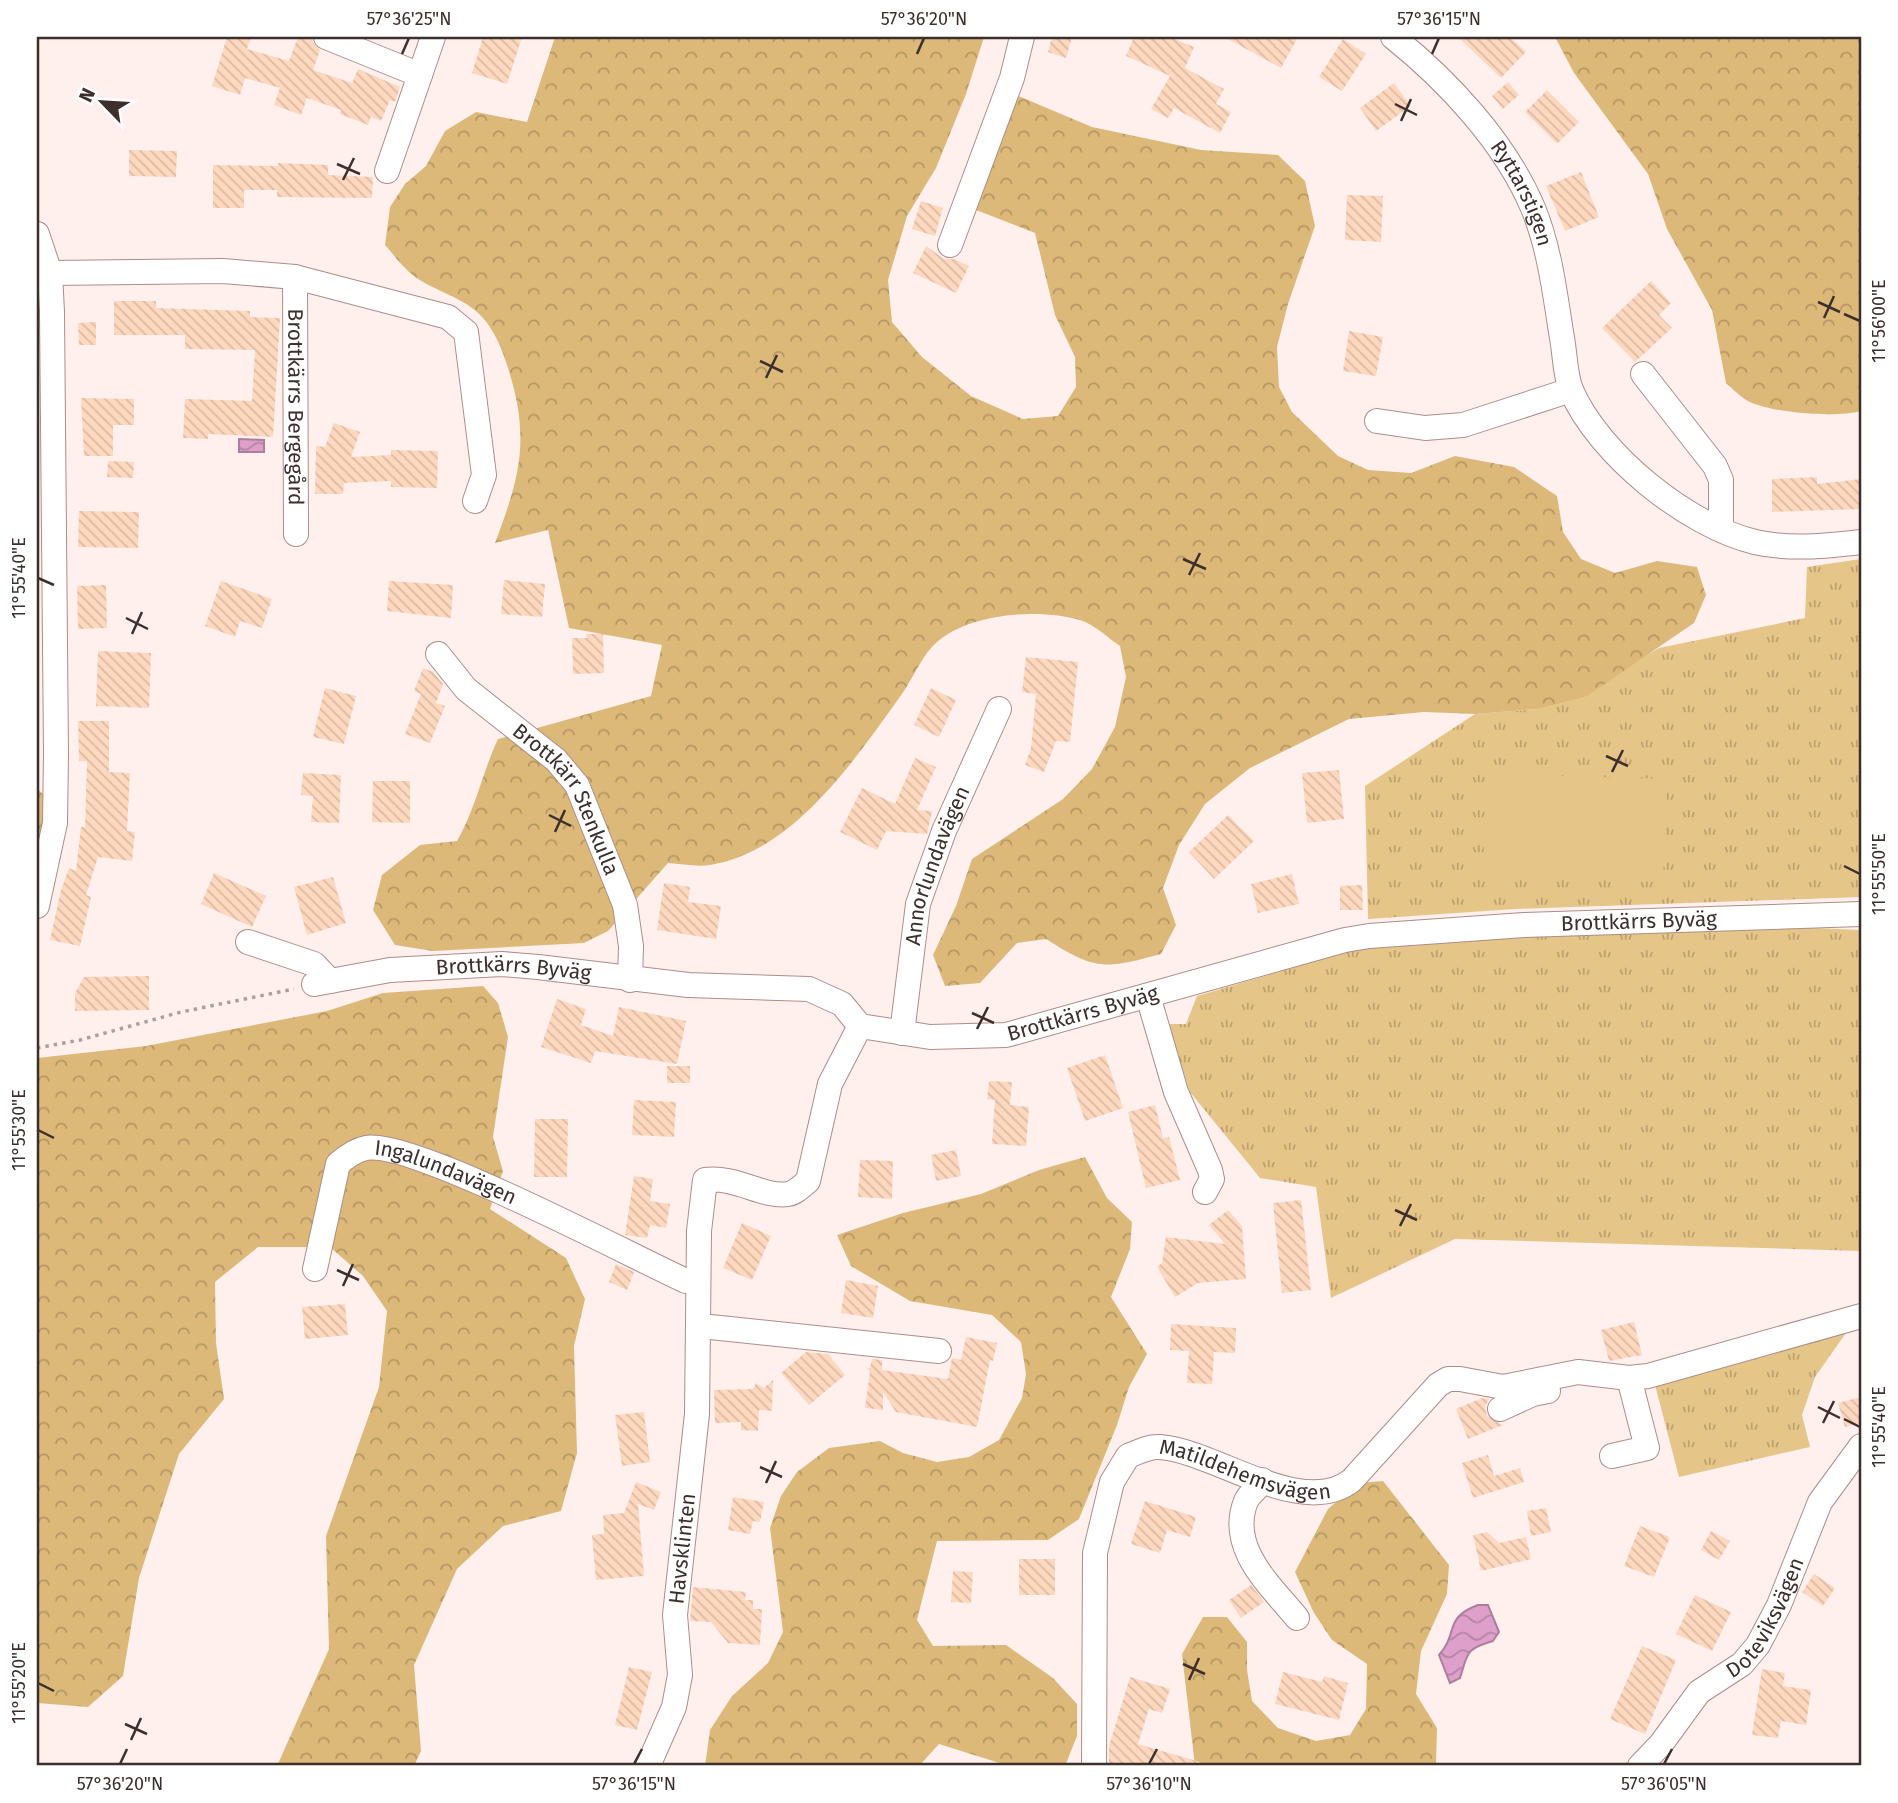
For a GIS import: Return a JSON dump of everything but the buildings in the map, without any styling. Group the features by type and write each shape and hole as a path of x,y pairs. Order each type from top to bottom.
{"street":[{"path":"326,37 421,75"},
{"path":"387,172 433,37"},
{"path":"950,245 1012,78 1022,37"},
{"name":"Ryttarstigen","path":"1394,37 1441,76 1478,121 1533,208 1543,239 1571,390 1596,428 1643,481 1664,497 1753,542 1772,545 1861,542"},
{"path":"37,234 45,279 56,768 55,823 37,906"},
{"name":"Brottkärrs Bergegård","path":"45,279 223,271 295,277 448,317 466,332 484,475 475,501"},
{"name":"Brottkärrs Bergegård","path":"295,277 296,534"},
{"path":"1643,374 1715,466 1721,480 1721,528"},
{"path":"1377,421 1425,428 1463,425 1571,390"},
{"name":"Brottkärr Stenkulla","path":"438,654 466,689 556,760 577,785 625,905 631,946 630,980"},
{"name":"Annorlundavägen","path":"902,1033 911,941 926,879 944,831 999,709"},
{"name":"Brottkärrs Byväg","path":"322,983 390,971 502,964 630,980 734,988 808,989 842,1004 860,1026 930,1037 1006,1035 1345,940 1369,936 1524,925 1861,914"},
{"path":"248,942 308,961 322,983"},
{"path":"1147,996 1176,1092 1210,1170 1212,1179 1205,1192"},
{"name":"Havsklinten","path":"648,1766 674,1707 680,1675 675,1615 691,1486 701,1326 698,1282 705,1180 727,1178 768,1191 789,1194 808,1181 830,1083 860,1026"},
{"name":"Ingalundavägen","path":"316,1269 331,1185 338,1164 366,1148 411,1155 462,1176 686,1281 698,1282"},
{"name":"Matildehemsvägen","path":"1094,1766 1095,1553 1100,1524 1119,1467 1128,1456 1159,1447 1309,1493 1327,1493 1341,1489 1438,1385 1448,1379 1503,1387 1578,1372 1629,1378 1648,1376 1861,1315"},
{"path":"701,1326 939,1351"},
{"path":"1500,1409 1533,1394 1595,1382 1601,1375"},
{"path":"1612,1457 1647,1448 1629,1378"},
{"name":"Doteviksvägen","path":"1640,1766 1661,1744 1699,1692 1742,1664 1758,1645 1779,1605 1820,1502 1861,1446"},
{"path":"1262,1480 1245,1502 1243,1528 1246,1550 1250,1562 1297,1618"}],"path":[{"path":"37,1048 80,1040 181,1012 322,983"}],"green space":[{"path":"555,37 984,37 966,94 936,168 907,216 888,280 892,322 922,357 971,396 1023,419 1058,416 1076,387 1075,357 1055,315 1035,233 976,210 1016,95 1092,127 1201,150 1278,155 1305,181 1315,226 1288,304 1277,347 1279,387 1292,412 1338,456 1368,470 1411,473 1455,456 1514,467 1557,496 1563,532 1581,559 1615,573 1657,561 1697,567 1706,595 1694,623 1587,696 1537,709 1475,714 1424,712 1349,719 1250,768 1205,804 1179,845 1163,888 1176,925 1161,954 1142,959 1113,964 1090,962 1046,939 1017,943 980,983 945,986 933,955 956,906 972,859 1063,799 1092,769 1115,727 1126,677 1120,646 1085,622 1045,614 986,619 951,632 937,642 845,771 797,821 770,841 741,856 705,866 668,863 608,931 584,943 433,951 395,945 373,910 382,875 420,845 457,841 498,739 651,696 662,645 569,628 548,530 495,543 516,478 520,438 515,395 499,343 476,311 414,276 385,245 390,207 405,184 426,166 445,131 476,112 527,122"},
{"path":"1555,37 1861,37 1861,411 1822,414 1763,407 1748,401 1726,383 1712,310 1667,229 1648,174 1574,73"},
{"path":"1861,559 1861,897 1515,909 1368,919 1365,786 1475,714 1537,709 1625,668 1659,648 1805,618 1807,567"},
{"path":"1486,774 1667,779 1663,882 1483,877"},
{"path":"37,789 48,798 37,855"},
{"path":"1741,925 1861,930 1861,1251 1455,1239 1331,1298 1316,1187 1260,1178 1190,1092 1168,1024 1186,1024 1197,996 1367,946"},
{"path":"483,986 498,1003 508,1037 493,1137 503,1171 490,1209 566,1258 585,1299 574,1346 577,1453 561,1511 503,1526 457,1569 414,1665 421,1751 414,1766 277,1766 329,1649 326,1536 379,1387 387,1311 363,1276 330,1247 258,1247 215,1282 216,1343 224,1399 179,1454 139,1578 123,1676 88,1707 37,1703 37,1058 146,1046 327,1011 383,993"},
{"path":"1085,1157 1107,1198 1132,1222 1130,1249 1111,1297 1147,1354 1129,1387 1117,1425 1079,1519 1048,1540 937,1541 917,1620 933,1646 1006,1645 1053,1678 1077,1704 1077,1736 1065,1766 1009,1766 939,1744 919,1766 705,1766 710,1730 732,1696 768,1663 783,1632 770,1528 781,1496 797,1472 829,1448 880,1441 903,1453 937,1462 969,1457 999,1440 1022,1398 1026,1374 1021,1342 992,1315 910,1301 851,1266 837,1235 903,1213 981,1194 1039,1170"},
{"path":"1846,1333 1815,1377 1802,1415 1810,1447 1679,1477 1655,1385"},
{"path":"1383,1481 1449,1565 1447,1594 1421,1651 1416,1694 1437,1728 1436,1766 1195,1766 1182,1654 1203,1617 1227,1617 1247,1642 1247,1670 1252,1701 1278,1728 1316,1741 1350,1735 1366,1709 1367,1664 1332,1640 1314,1613 1295,1572 1328,1509 1359,1483"}],"water":[{"path":"239,439 264,440 264,452 239,452"},
{"path":"1478,1605 1488,1605 1499,1632 1493,1641 1469,1653 1460,1678 1450,1683 1439,1655 1460,1615"}]}
